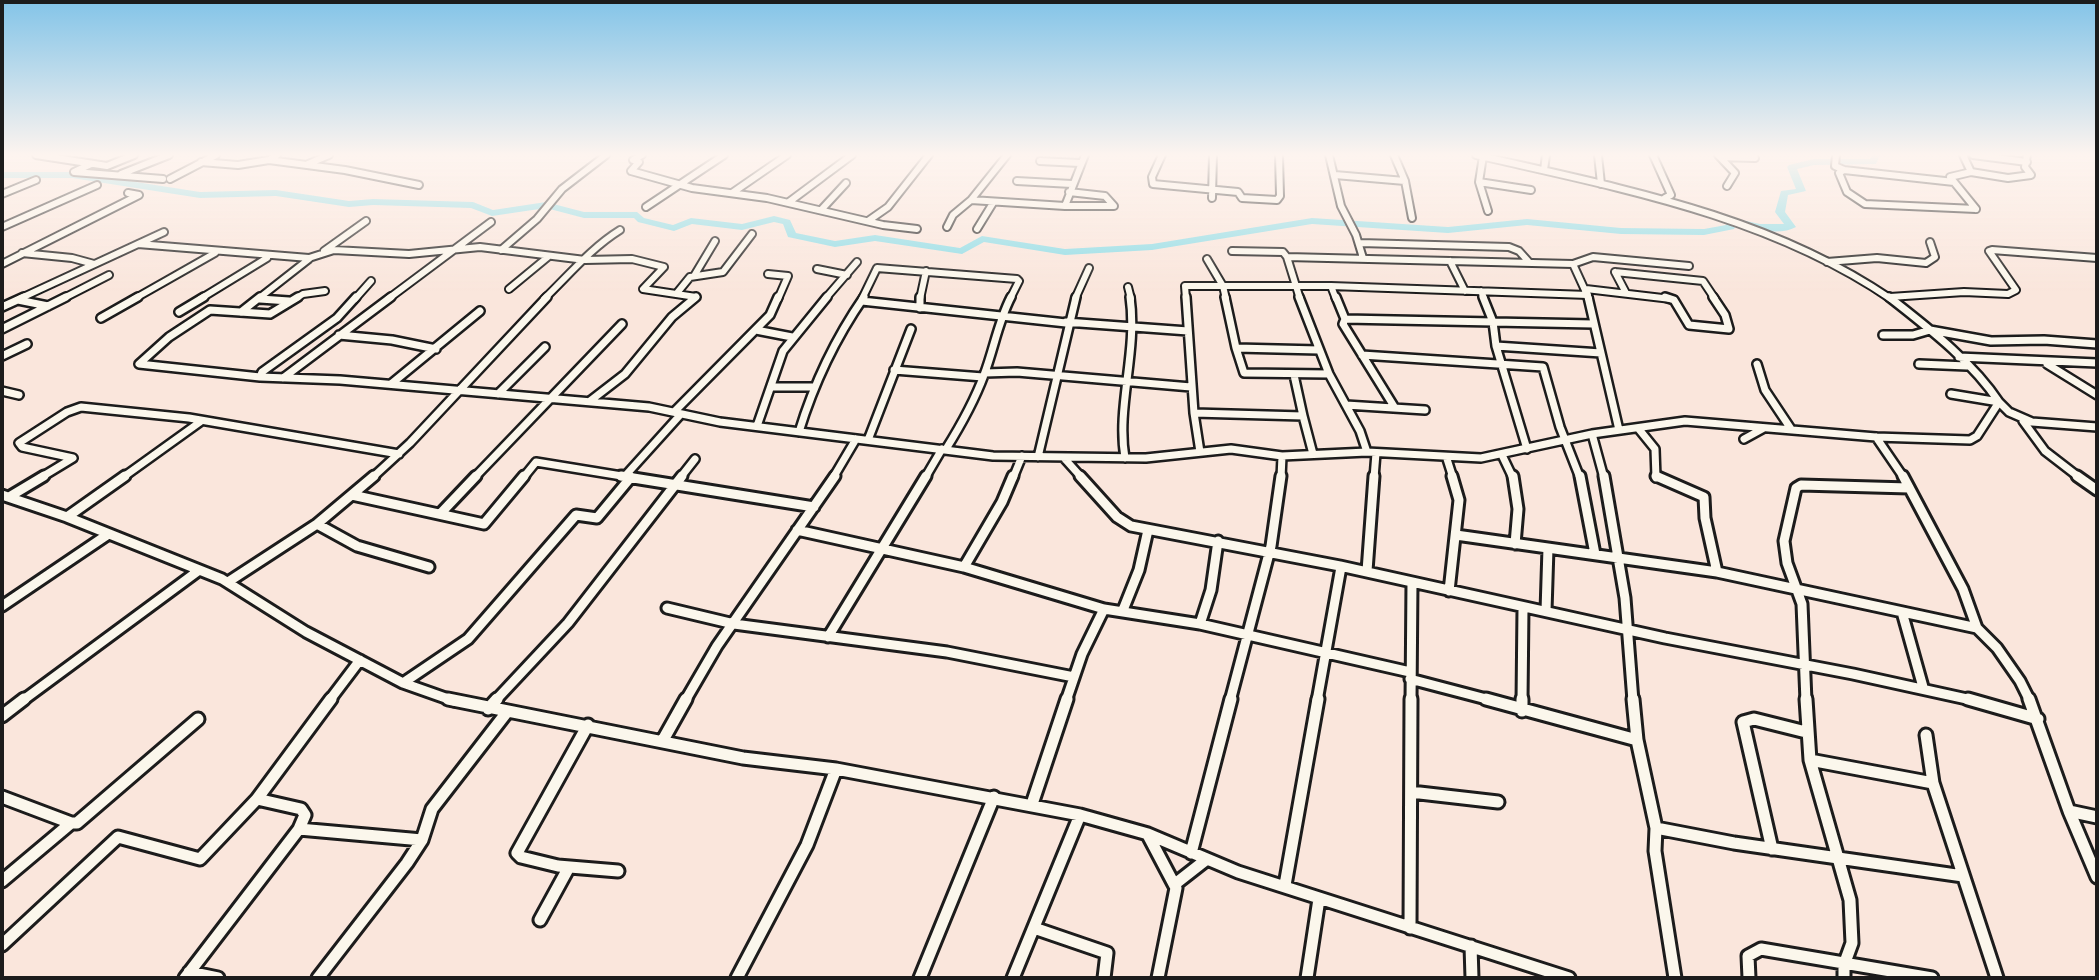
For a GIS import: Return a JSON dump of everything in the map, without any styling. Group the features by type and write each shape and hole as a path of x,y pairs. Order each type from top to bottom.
{"street":[{"path":"2,227 61,201"},
{"path":"2,264 127,201"},
{"path":"501,250 553,201"},
{"path":"646,207 656,201"},
{"path":"780,201 917,229"},
{"path":"822,209 830,201"},
{"path":"867,221 893,201"},
{"path":"947,227 953,215 970,201"},
{"path":"976,201 1114,206 1109,201"},
{"path":"1065,206 1066,201"},
{"path":"1340,201 1360,243 1363,258"},
{"path":"1409,201 1412,218"},
{"path":"1485,201 1488,211"},
{"path":"1673,201 1731,220 1826,262 1889,297 1958,357 1991,390 2009,414 2023,421 2097,427"},
{"path":"1861,201 1865,204 1976,209 1969,201"},
{"path":"977,229 993,203"},
{"path":"240,312 312,257 366,221"},
{"path":"282,379 491,222"},
{"path":"228,582 317,524 399,454 596,245 620,230"},
{"path":"2,307 164,232"},
{"path":"694,276 723,272 752,234"},
{"path":"677,293 694,276 715,241"},
{"path":"1826,262 1871,258 1926,263 1935,257 1930,242"},
{"path":"1360,243 1509,247 1519,251 1528,261"},
{"path":"138,244 268,257 312,257"},
{"path":"320,253 382,250 409,254 458,249 501,250 585,260 632,259 659,264 664,267 643,289 696,297 672,318 633,367 610,390 590,401"},
{"path":"1889,297 1964,292 2008,294 2016,290 1994,261 1989,251 1992,250 2097,258"},
{"path":"1232,251 1283,252 1287,257 1295,287 1329,374 1372,452 1367,571"},
{"path":"101,318 216,252"},
{"path":"22,253 72,258 94,264"},
{"path":"509,289 549,256"},
{"path":"179,312 268,257"},
{"path":"1287,257 1573,264 1593,257 1689,266"},
{"path":"1207,259 1223,286 1244,373 1329,374"},
{"path":"1450,261 1465,291"},
{"path":"757,426 778,363 792,337 857,262"},
{"path":"1573,264 1587,292 1609,376 1619,430"},
{"path":"799,432 813,387 845,324 862,301 877,268 1019,281 1001,316 969,413 912,493 828,637"},
{"path":"1038,457 1066,323 1074,296 1089,268"},
{"path":"817,269 847,275"},
{"path":"920,304 926,271"},
{"path":"1200,452 1191,387 1185,286 1621,291 1674,300 1689,325 1729,329 1725,315 1703,281 1615,272 1621,291"},
{"path":"403,683 468,639 576,515 597,518 678,413 776,305 778,290 788,276 768,274"},
{"path":"2,329 109,275"},
{"path":"260,377 262,372 337,318 371,281"},
{"path":"1331,286 1345,319 1343,324 1395,408"},
{"path":"1125,458 1120,427 1129,383 1132,326 1128,287"},
{"path":"325,291 309,292 270,314 210,310 169,337 139,364 282,379 391,384 590,401 856,439 1063,458 1125,458 1247,449 1282,456 1372,452 1447,459 1502,455 1592,434 1685,421 1876,437 1970,440 1977,436 1999,402"},
{"path":"1481,291 1493,322 1496,346 1527,449"},
{"path":"259,299 289,301"},
{"path":"17,300 50,306"},
{"path":"862,301 907,306 920,304 1066,323 1188,331"},
{"path":"391,384 480,311"},
{"path":"1345,319 1593,324"},
{"path":"440,514 515,433 555,398 622,324"},
{"path":"868,440 911,329"},
{"path":"756,330 792,337"},
{"path":"1883,335 1913,335 1930,330 1991,341 2044,340 2097,344"},
{"path":"339,335 436,349"},
{"path":"2,356 27,344"},
{"path":"1496,346 1601,353"},
{"path":"498,394 545,347"},
{"path":"1236,348 1319,350"},
{"path":"1362,355 1543,367 1580,477 1595,554"},
{"path":"1958,357 2097,363"},
{"path":"2035,360 2056,368 2097,395"},
{"path":"1757,364 1765,390 1791,429"},
{"path":"1919,364 1967,366"},
{"path":"894,370 929,371 955,378 984,375 1056,377 1191,387"},
{"path":"1294,375 1313,454"},
{"path":"771,387 813,387"},
{"path":"2,391 19,395"},
{"path":"1951,394 1999,402"},
{"path":"1346,405 1425,410"},
{"path":"6,499 73,458 22,447 19,443 67,412 81,407 200,422 399,454"},
{"path":"1194,413 1303,416"},
{"path":"2023,421 2026,433 2097,490"},
{"path":"67,517 200,422"},
{"path":"1638,428 1654,443 1657,453 1653,469 1656,478 1704,497 1705,518 1717,572"},
{"path":"1744,439 1764,428"},
{"path":"1592,434 1602,466 1619,558 1637,740 1656,828 1655,851 1675,978"},
{"path":"1876,437 1909,488 1963,589 1977,628 2010,664 2038,719 2069,811 2097,877"},
{"path":"663,740 717,646 814,507 856,439"},
{"path":"1502,455 1516,483 1519,515 1515,544"},
{"path":"964,567 1002,502 1022,456"},
{"path":"1191,853 1271,554 1282,486 1282,456"},
{"path":"1063,458 1078,470 1117,517 1131,526 1367,571 1523,608 1923,687 2038,719"},
{"path":"488,709 568,623 695,459"},
{"path":"1447,459 1459,500 1449,591"},
{"path":"352,495 484,524 536,462 814,507"},
{"path":"2084,480 2097,480"},
{"path":"1844,971 1852,943 1850,900 1810,760 1806,732 1807,663 1799,591 1787,563 1784,541 1796,488 1813,485 1909,488"},
{"path":"6,499 67,517 228,582 306,632 403,683 455,702 588,725 743,758 836,769 1080,815 1148,834 1191,853 1319,899 1569,978"},
{"path":"317,524 362,551 429,567"},
{"path":"797,530 964,567 1104,609 1200,624 1325,651 1522,711 1637,740"},
{"path":"1123,610 1139,570 1148,530"},
{"path":"2,606 107,535"},
{"path":"1456,535 1717,572 1977,628"},
{"path":"1200,624 1211,590 1218,541"},
{"path":"1546,611 1548,548"},
{"path":"1285,885 1341,567"},
{"path":"2,716 198,571"},
{"path":"1410,928 1412,582"},
{"path":"667,608 734,624 947,652 1074,677"},
{"path":"1522,711 1523,608"},
{"path":"1032,804 1074,677 1104,609"},
{"path":"1902,612 1923,687"},
{"path":"2,945 118,837 200,859 257,799 360,660"},
{"path":"318,978 422,840 432,809 507,712"},
{"path":"2,797 77,823 198,719"},
{"path":"1772,849 1743,722 1754,719 1806,732"},
{"path":"588,725 517,853 521,857 569,867 618,871"},
{"path":"1926,735 1933,783 1997,978"},
{"path":"1810,760 1933,783"},
{"path":"737,978 807,845 836,769"},
{"path":"1411,792 1498,802"},
{"path":"920,978 994,797"},
{"path":"187,975 299,829 305,815 301,809 257,799"},
{"path":"2069,811 2097,817"},
{"path":"1013,978 1080,815"},
{"path":"2,881 71,823"},
{"path":"1656,828 1841,860 1963,876"},
{"path":"299,829 422,840"},
{"path":"1148,834 1175,884 1158,978"},
{"path":"1175,884 1207,859"},
{"path":"540,920 569,867"},
{"path":"1307,978 1319,899"},
{"path":"1034,928 1107,953 1104,978"},
{"path":"1471,946 1472,978"},
{"path":"1749,978 1748,956 1761,949 1844,971 1932,978"},
{"path":"187,975 218,978"}],"waterway":[{"path":"327,201 349,204 473,205 492,213 546,205 584,215 637,215 641,220 674,228 691,221 742,227 774,219 787,222 792,235 835,244 875,238 962,251 982,239 1065,252 1152,247 1312,221 1448,230 1527,222 1621,231 1704,232 1730,227 1732,221 1760,227 1791,227 1780,212 1782,201"}]}
